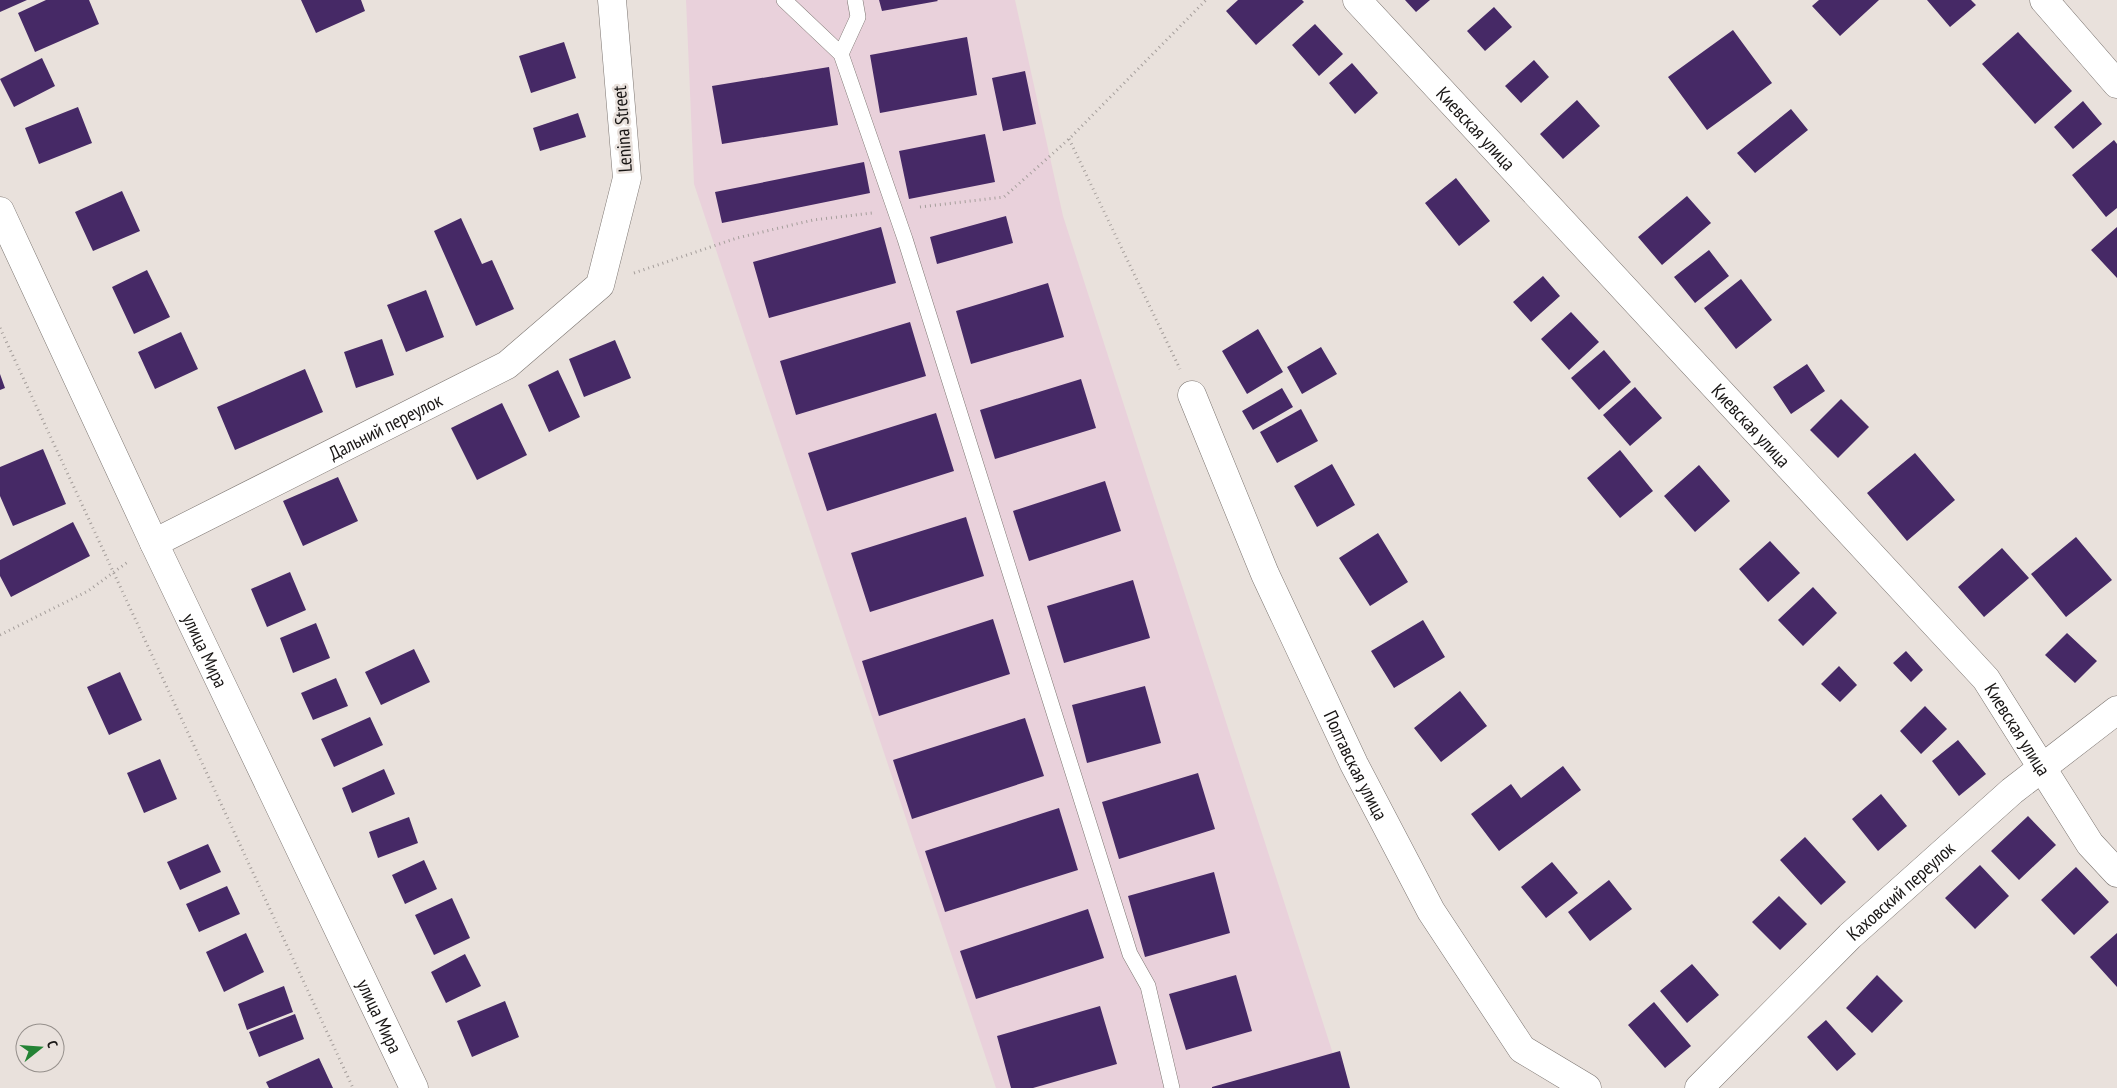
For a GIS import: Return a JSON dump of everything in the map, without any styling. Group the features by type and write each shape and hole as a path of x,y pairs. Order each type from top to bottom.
{"street":[{"name":"Lenina Street","path":"600,285 626,178 612,0"},
{"name":"Киевская улица","path":"1357,0 1986,679 2090,844 2117,873"},
{"path":"2044,0 2116,81"},
{"name":"улица Мира","path":"0,211 154,543 414,1088"},
{"name":"Дальний переулок","path":"154,543 507,365 600,285"},
{"name":"Полтавская улица","path":"1192,395 1265,574 1354,764 1431,911 1522,1049 1587,1088"},
{"name":"Каховский переулок","path":"1699,1088 1850,936 2012,791 2117,710"}],"lane":[{"path":"784,0 841,54 905,239 1130,954 1148,986 1172,1088"},
{"path":"841,54 858,17 855,0"}],"path":[{"path":"1004,197 1069,140 1206,0"},
{"path":"1069,140 1192,395"},
{"path":"600,285 737,238 813,220"},
{"path":"0,328 353,1088"},
{"path":"0,635 88,591 154,543"}],"shaded area":[{"path":"686,0 1015,0 1063,216 1344,1088 996,1088 694,184"}],"building":[{"path":"0,0 27,0 0,12"},
{"path":"46,0 89,0 99,24 35,52 18,13"},
{"path":"301,0 361,0 365,11 316,33"},
{"path":"879,0 937,0 938,1 882,11"},
{"path":"1238,0 1302,0 1304,2 1256,45 1226,11"},
{"path":"1405,0 1430,0 1416,12"},
{"path":"1819,0 1879,0 1840,36 1812,6"},
{"path":"1927,0 1971,0 1976,5 1950,27"},
{"path":"1494,7 1512,27 1485,51 1467,31"},
{"path":"1315,24 1343,54 1319,76 1292,45"},
{"path":"1733,30 1772,83 1707,130 1668,77"},
{"path":"2018,32 2072,91 2035,124 1982,64"},
{"path":"967,37 977,95 880,113 870,55"},
{"path":"564,42 576,78 531,93 519,56"},
{"path":"42,58 55,86 14,107 0,79"},
{"path":"1534,60 1549,77 1521,103 1505,86"},
{"path":"1352,63 1378,93 1355,114 1329,83"},
{"path":"829,67 838,125 722,144 712,86"},
{"path":"1025,71 1036,124 1003,131 992,78"},
{"path":"1577,100 1600,126 1563,159 1540,134"},
{"path":"2083,101 2102,124 2073,149 2054,127"},
{"path":"78,107 92,143 39,164 25,128"},
{"path":"1791,109 1808,130 1755,173 1737,153"},
{"path":"578,113 586,137 540,151 533,128"},
{"path":"985,134 995,182 909,199 899,151"},
{"path":"2114,140 2117,144 2117,208 2106,217 2072,175"},
{"path":"864,162 870,193 722,223 715,192"},
{"path":"1456,178 1490,221 1459,246 1425,203"},
{"path":"122,191 140,231 93,251 75,212"},
{"path":"1687,196 1711,223 1662,265 1638,237"},
{"path":"1006,216 1013,243 937,264 930,237"},
{"path":"461,218 482,264 492,260 514,309 476,326 434,231"},
{"path":"881,227 896,283 769,318 753,262"},
{"path":"2117,227 2117,278 2091,250"},
{"path":"1709,250 1729,276 1695,303 1674,277"},
{"path":"147,270 170,317 134,334 112,287"},
{"path":"1543,276 1560,296 1531,322 1513,302"},
{"path":"1741,279 1772,320 1736,349 1704,308"},
{"path":"1048,283 1064,337 971,364 956,311"},
{"path":"426,290 444,337 406,352 387,305"},
{"path":"1571,312 1599,342 1569,370 1541,339"},
{"path":"910,322 926,376 796,415 780,361"},
{"path":"1258,329 1283,372 1247,394 1222,351"},
{"path":"181,332 198,369 155,389 138,352"},
{"path":"382,339 394,375 356,388 344,352"},
{"path":"615,340 631,378 584,397 569,359"},
{"path":"1321,347 1337,374 1302,394 1287,367"},
{"path":"1604,350 1631,382 1599,410 1571,378"},
{"path":"1807,364 1825,391 1791,414 1773,387"},
{"path":"305,369 323,412 235,450 217,407"},
{"path":"558,370 580,417 549,432 528,385"},
{"path":"0,374 5,388 0,390"},
{"path":"1081,379 1096,428 995,459 980,410"},
{"path":"1635,387 1662,418 1630,446 1603,415"},
{"path":"1282,388 1293,407 1253,430 1242,411"},
{"path":"1841,399 1869,427 1838,458 1810,430"},
{"path":"502,403 527,455 477,480 451,428"},
{"path":"1301,409 1318,441 1277,463 1260,432"},
{"path":"936,413 954,471 827,511 808,453"},
{"path":"43,449 66,504 13,526 0,496 0,467"},
{"path":"1620,450 1653,491 1620,518 1587,478"},
{"path":"1915,453 1955,500 1907,541 1867,493"},
{"path":"1332,464 1355,505 1317,527 1294,486"},
{"path":"1699,465 1730,501 1695,532 1664,496"},
{"path":"338,477 358,521 303,546 283,501"},
{"path":"1105,481 1121,531 1029,561 1013,511"},
{"path":"966,517 984,576 870,612 851,553"},
{"path":"73,522 90,556 11,597 0,576 0,560"},
{"path":"1378,533 1408,582 1370,606 1339,558"},
{"path":"2076,537 2112,580 2066,617 2031,574"},
{"path":"1770,541 1800,573 1768,602 1739,569"},
{"path":"2002,548 2029,578 1984,617 1958,587"},
{"path":"290,572 306,610 267,627 251,589"},
{"path":"1133,580 1150,638 1064,663 1047,606"},
{"path":"1813,587 1837,613 1803,646 1778,620"},
{"path":"993,619 1010,674 879,716 862,661"},
{"path":"1423,620 1445,657 1394,688 1371,651"},
{"path":"316,623 330,658 293,673 280,638"},
{"path":"2067,633 2097,661 2075,683 2045,655"},
{"path":"414,649 430,682 381,705 365,672"},
{"path":"1906,651 1923,670 1911,682 1893,663"},
{"path":"1839,666 1857,685 1840,702 1821,684"},
{"path":"120,672 142,720 109,735 87,687"},
{"path":"336,678 348,706 313,720 301,693"},
{"path":"1145,686 1161,743 1087,763 1072,705"},
{"path":"1460,691 1487,726 1441,762 1414,728"},
{"path":"1925,706 1947,729 1921,754 1900,731"},
{"path":"370,717 383,745 334,767 321,739"},
{"path":"1025,718 1044,776 912,819 893,760"},
{"path":"1958,740 1986,774 1959,796 1932,761"},
{"path":"160,759 177,799 144,813 127,773"},
{"path":"1563,766 1581,790 1499,851 1471,814 1511,784 1521,798"},
{"path":"384,769 395,794 352,813 342,788"},
{"path":"1198,773 1215,829 1119,859 1102,802"},
{"path":"1881,794 1907,826 1878,851 1852,819"},
{"path":"1059,808 1078,870 945,912 925,851"},
{"path":"2028,816 2056,845 2019,880 1991,851"},
{"path":"409,817 418,843 378,858 369,832"},
{"path":"1805,837 1846,882 1821,905 1780,860"},
{"path":"208,844 221,872 180,890 167,862"},
{"path":"424,860 437,889 405,904 392,875"},
{"path":"1552,862 1578,893 1546,918 1521,887"},
{"path":"1980,865 2009,896 1975,929 1945,898"},
{"path":"2076,867 2109,902 2074,935 2041,900"},
{"path":"1214,872 1230,933 1145,957 1128,896"},
{"path":"1609,880 1632,909 1590,941 1568,912"},
{"path":"227,886 240,914 199,932 186,904"},
{"path":"1779,896 1807,924 1780,950 1752,922"},
{"path":"452,898 470,938 434,955 415,915"},
{"path":"1088,909 1104,958 976,999 960,951"},
{"path":"246,933 264,972 224,992 206,952"},
{"path":"2117,933 2117,987 2090,957"},
{"path":"465,954 481,986 446,1003 431,972"},
{"path":"1692,964 1719,995 1687,1023 1660,991"},
{"path":"1236,975 1252,1031 1186,1050 1169,994"},
{"path":"1877,975 1903,1001 1872,1033 1846,1008"},
{"path":"284,986 293,1012 247,1030 238,1004"},
{"path":"505,1001 519,1037 472,1057 457,1021"},
{"path":"1654,1002 1691,1046 1665,1068 1628,1025"},
{"path":"1100,1006 1117,1064 1033,1088 1011,1088 997,1036"},
{"path":"295,1014 304,1039 259,1057 249,1032"},
{"path":"1826,1020 1856,1054 1837,1071 1807,1037"},
{"path":"1340,1051 1350,1088 1212,1088 1212,1087"},
{"path":"319,1058 333,1088 269,1088 266,1082"}]}
